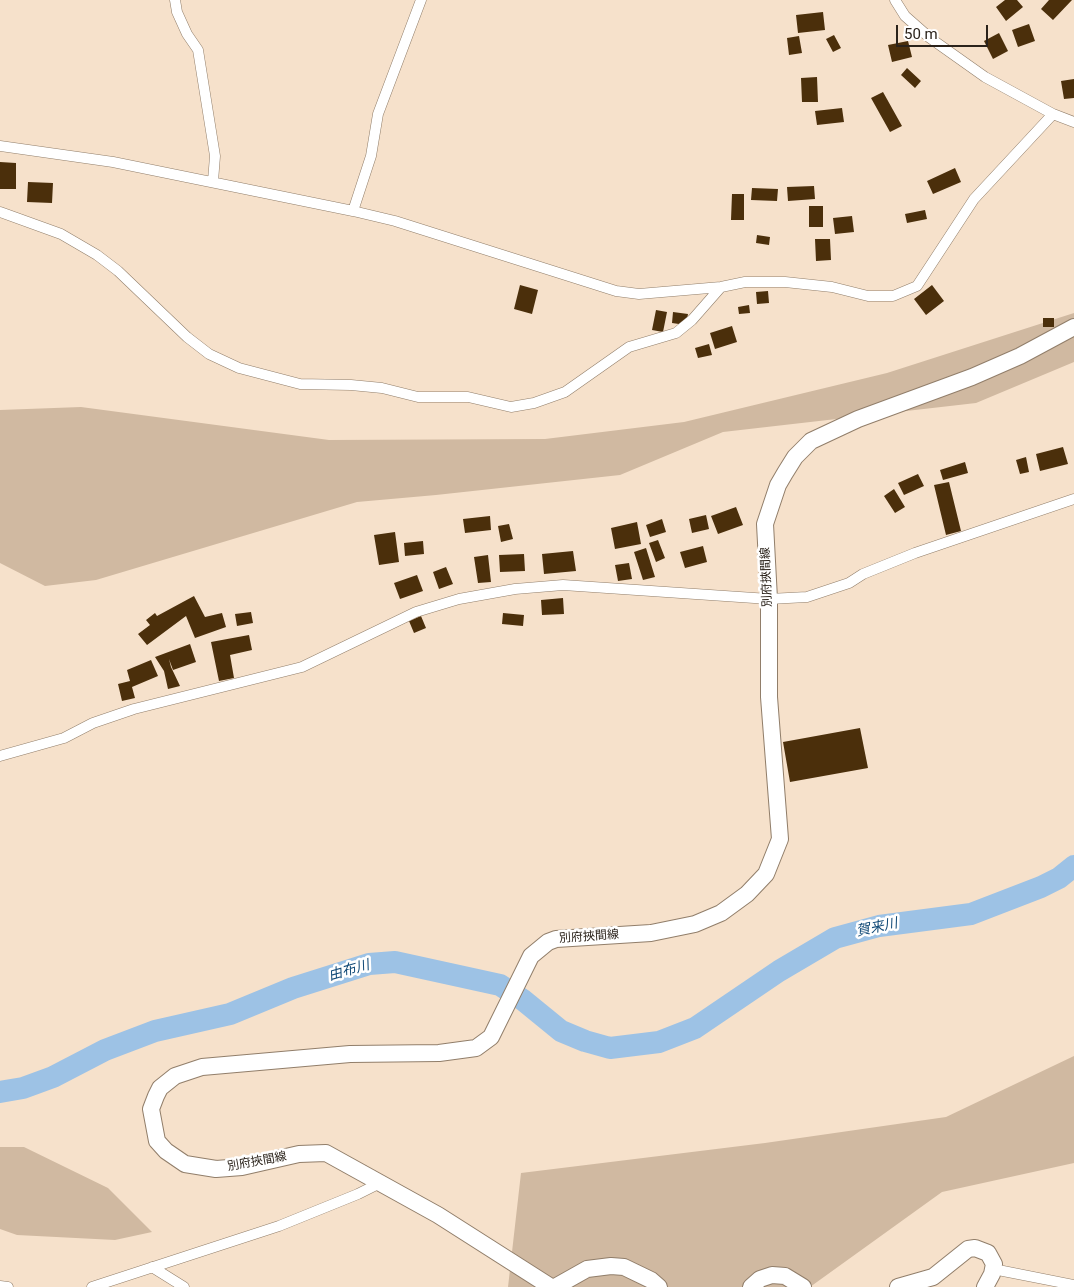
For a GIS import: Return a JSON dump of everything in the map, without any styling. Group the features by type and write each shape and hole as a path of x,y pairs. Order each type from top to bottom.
{"main road":[{"name":"別府挾間線","path":"551,1287 438,1215 326,1153 300,1154 242,1167 216,1169 185,1164 166,1151 157,1141 151,1109 160,1088 175,1076 202,1067 350,1054 466,1050 476,1048 491,1037 531,956 542,946 556,939 651,932 695,924 732,906 747,894 766,874 780,840 769,697 769,599 765,524 778,485 795,457 811,441 858,419 988,370 1074,327"},
{"path":"898,1287 926,1279 941,1272 968,1249 975,1248 988,1253 992,1258 994,1269 985,1287"},
{"path":"555,1287 587,1269 611,1266 624,1267 651,1280 659,1287"},
{"path":"751,1287 760,1279 772,1275 786,1276 804,1287"}],"street":[{"path":"176,0 177,12 187,34 198,50 215,156 213,182"},
{"path":"353,211 371,156 378,114 421,0"},
{"path":"895,0 906,16 930,38 985,77 1053,114 1074,122"},
{"path":"0,146 113,162 353,211 395,221 616,291 639,294 721,288 745,282 785,282 832,287 868,296 893,296 917,286 974,199 1053,114"},
{"path":"0,212 61,234 97,255 118,270 187,337 209,354 239,368 300,384 382,388 418,397 468,397 511,407 534,403 565,392 629,347 645,341 662,339 676,332 692,320 721,288"},
{"path":"0,756 64,738 93,723 134,709 302,667 416,612 459,599 515,589 563,585 769,599 807,597 849,583 863,574 915,553 1074,499"},
{"path":"92,1287 152,1267 168,1264 279,1226 358,1194 380,1182"},
{"path":"152,1267 184,1287"},
{"path":"994,1269 1074,1285"},
{"path":"0,1286 8,1287"}],"shaded area":[{"path":"1074,313 1074,362 976,403 723,432 620,475 357,502 96,580 45,586 0,563 0,410 81,407 329,440 545,439 684,422 887,373"},
{"path":"1074,1056 1074,1163 942,1192 810,1287 508,1287 521,1173 765,1143 946,1117"},
{"path":"0,1147 24,1147 108,1188 152,1232 115,1240 17,1235 0,1229"}],"building":[{"path":"1005,0 1017,0 1023,7 1006,21 996,7"},
{"path":"1049,0 1072,0 1053,20 1041,9"},
{"path":"823,12 825,30 798,33 796,15"},
{"path":"1029,24 1035,41 1018,47 1012,30"},
{"path":"999,33 1008,51 993,59 984,41"},
{"path":"834,35 841,48 833,52 826,39"},
{"path":"799,36 802,53 789,55 787,38"},
{"path":"908,41 912,57 892,62 888,45"},
{"path":"907,68 921,81 915,88 901,75"},
{"path":"817,77 818,102 802,102 801,78"},
{"path":"1074,79 1074,98 1064,99 1061,81"},
{"path":"883,92 902,126 890,132 871,98"},
{"path":"842,108 844,122 817,125 815,111"},
{"path":"0,162 16,163 16,189 0,189"},
{"path":"955,168 961,182 933,194 927,181"},
{"path":"28,182 53,183 52,203 27,202"},
{"path":"814,186 815,199 788,201 787,187"},
{"path":"752,188 778,189 777,201 751,200"},
{"path":"732,194 744,194 744,220 731,220"},
{"path":"809,206 823,206 823,227 809,227"},
{"path":"925,210 927,219 907,223 905,214"},
{"path":"852,216 854,232 835,234 833,218"},
{"path":"757,235 770,237 769,245 756,243"},
{"path":"815,239 830,239 831,260 816,261"},
{"path":"520,285 538,290 532,314 514,309"},
{"path":"932,285 944,301 926,315 914,299"},
{"path":"768,291 769,303 757,304 756,292"},
{"path":"749,305 750,313 739,314 738,307"},
{"path":"656,310 667,312 663,332 652,330"},
{"path":"673,312 688,314 686,325 672,323"},
{"path":"1043,318 1054,318 1054,327 1043,327"},
{"path":"732,326 737,342 715,349 710,333"},
{"path":"709,344 712,355 698,358 695,348"},
{"path":"1063,447 1068,464 1040,471 1036,454"},
{"path":"1026,457 1029,472 1020,474 1016,460"},
{"path":"965,462 968,473 943,480 940,470"},
{"path":"918,474 924,486 904,495 898,483"},
{"path":"949,482 961,531 946,535 934,485"},
{"path":"894,489 905,507 895,513 884,496"},
{"path":"736,507 743,525 718,534 711,516"},
{"path":"706,515 709,529 692,533 689,519"},
{"path":"490,516 491,530 465,533 463,519"},
{"path":"662,519 666,532 650,537 646,525"},
{"path":"637,522 641,544 615,549 611,528"},
{"path":"509,524 513,539 501,542 498,526"},
{"path":"395,532 399,562 379,565 374,535"},
{"path":"658,540 665,558 656,562 649,543"},
{"path":"423,541 424,554 405,556 404,543"},
{"path":"703,546 707,562 685,568 680,552"},
{"path":"646,548 655,577 643,580 634,552"},
{"path":"573,551 576,571 544,574 542,554"},
{"path":"524,554 525,571 500,572 499,555"},
{"path":"488,555 491,582 478,583 474,557"},
{"path":"629,563 632,579 618,581 615,565"},
{"path":"446,567 453,584 439,589 433,572"},
{"path":"417,575 423,591 400,599 394,583"},
{"path":"194,596 205,617 222,613 226,627 195,638 186,616 147,645 138,634 150,625 146,620 155,613 157,616"},
{"path":"563,598 564,614 542,615 541,600"},
{"path":"251,612 253,623 237,626 235,614"},
{"path":"503,613 524,615 523,626 502,624"},
{"path":"421,616 426,628 414,633 409,621"},
{"path":"249,635 252,650 230,655 234,678 219,681 211,642"},
{"path":"190,644 196,662 173,670 169,659 171,667 180,686 168,689 164,671 155,657"},
{"path":"151,660 158,676 132,687 135,698 122,701 118,684 130,681 127,670"},
{"path":"860,728 868,768 790,782 783,742"}],"waterway":[{"name":"由布川","path":"0,1092 23,1088 53,1077 105,1050 155,1031 230,1014 293,988 369,964 395,962 500,985 523,1000 561,1031 585,1041 610,1048 659,1042 695,1028 779,971 835,938 879,926 971,914 1041,887 1059,878 1074,866"}],"water label":[{"name":"賀来川","path":"877,928"}]}
